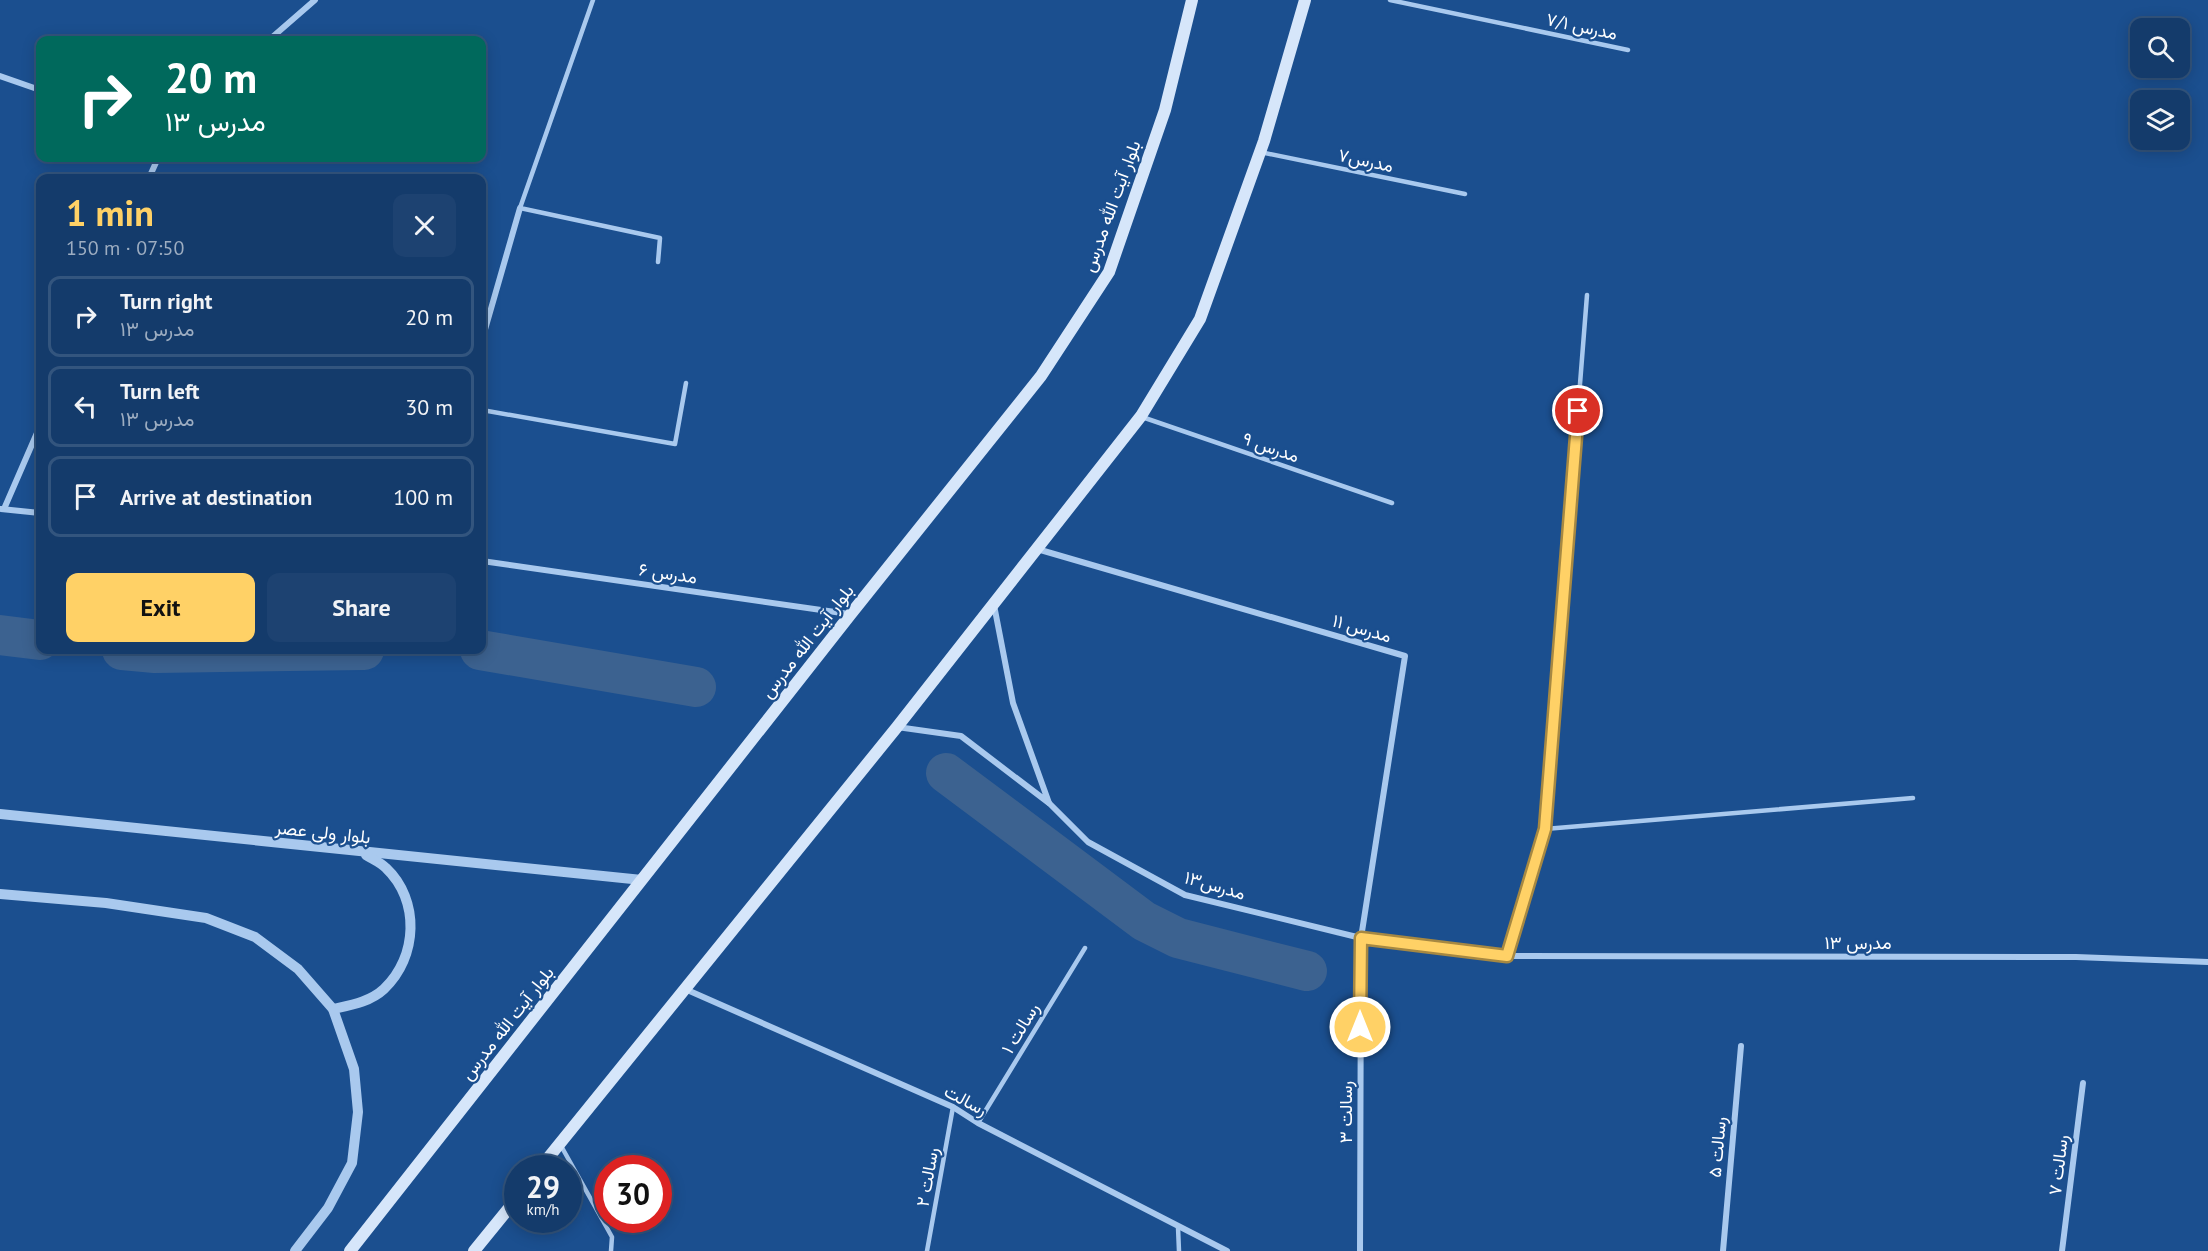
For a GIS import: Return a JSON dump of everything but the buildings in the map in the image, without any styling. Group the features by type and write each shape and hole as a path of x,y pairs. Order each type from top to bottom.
{"main road":[{"name":"بلوار آیت الله مدرس","path":"350,1251 1041,376 1109,272 1165,110 1192,0"},
{"path":"551,1155 897,727 1141,416 1200,320 1260,152 1305,0"},
{"path":"474,1251 504,1214"}],"street":[{"path":"274,36 315,0"},
{"path":"0,76 36,89"},
{"path":"486,326 520,208"},
{"path":"36,435 2,509 36,513"},
{"name":"مدرس ۱۱","path":"1037,549 1405,656 1361,938"},
{"name":"مدرس ۶","path":"486,562 850,615"},
{"name":"مدرس۱۳","path":"994,604 1013,703 1048,803"},
{"name":"مدرس۱۳","path":"897,727 961,736 1048,803 1088,842 1185,895 1361,938"},
{"name":"بلوار ولی عصر","path":"0,814 642,880"},
{"path":"333,1009 360,1004 383,990 401,969 410,943 411,915 402,889 386,867 363,853"},
{"path":"0,894 106,903 206,918 255,938 298,969 333,1009 354,1069 358,1112 352,1163 328,1208 294,1251"},
{"name":"مدرس ۱۳","path":"1361,938 1507,956 2076,957 2208,962"},
{"name":"رسالت ۳","path":"1360,1251 1361,938"},
{"name":"رسالت","path":"685,988 953,1107 978,1123 1227,1251"},
{"name":"رسالت ۵","path":"1723,1251 1741,1046"},
{"name":"رسالت ۷","path":"2062,1251 2083,1083"}],"lane":[{"path":"593,0 520,208 660,238 658,262"},
{"name":"مدرس ۷/۱","path":"1390,0 1628,50"},
{"name":"مدرس۷","path":"1260,152 1465,194"},
{"path":"1507,956 1545,829 1587,295"},
{"path":"486,411 675,444 686,383"},
{"name":"مدرس ۹","path":"1141,416 1392,503"},
{"path":"1545,829 1913,798"},
{"name":"رسالت ۱","path":"978,1123 1085,948"},
{"name":"رسالت ۲","path":"927,1251 953,1107"},
{"path":"560,1144 612,1237 611,1251"},
{"path":"1178,1227 1179,1251"}],"waterway":[{"path":"0,635 36,640"},
{"path":"486,651 696,687"},
{"path":"946,773 1144,921 1178,938 1307,971"}],"route":[{"path":"1360,1027 1361,938 1507,956 1545,829 1578,411"}]}
